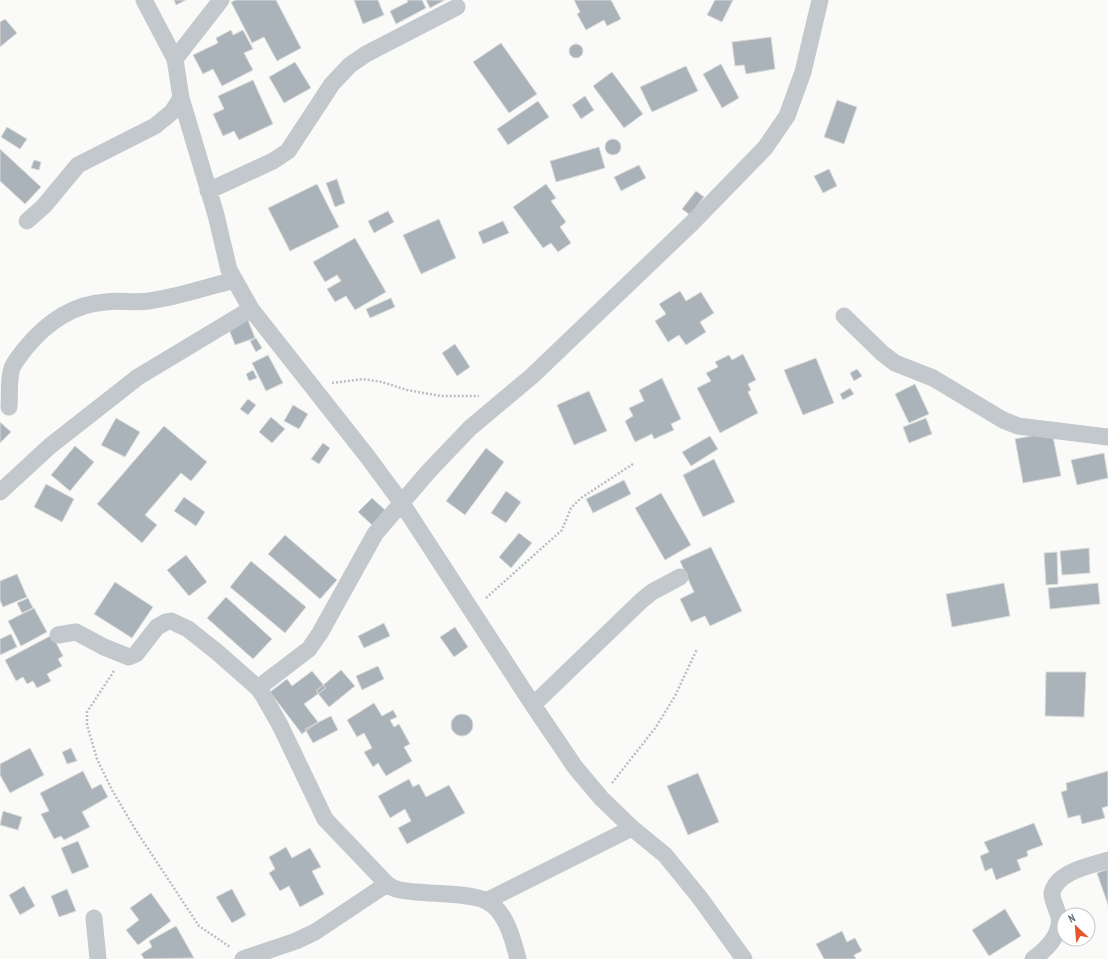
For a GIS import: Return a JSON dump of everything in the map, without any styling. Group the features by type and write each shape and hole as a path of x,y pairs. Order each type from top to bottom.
{"street":[{"path":"144,0 174,59 181,98 229,270 251,309 313,386 402,502 533,705 575,767 601,798 632,828 665,855 700,898 744,959"},
{"path":"174,59 221,0"},
{"path":"258,688 309,649 320,633 375,534 402,502 470,428 509,395 692,223 765,148 787,116 803,72 820,0"},
{"path":"208,191 274,161 288,151 332,84 350,65 366,54 457,7"},
{"path":"27,221 44,206 78,165 155,126 172,112 181,98"},
{"path":"9,408 10,377 13,367 31,341 52,322 73,310 93,304 107,302 134,303 162,299 235,280"},
{"path":"0,492 50,446 138,377 251,309"},
{"path":"844,316 882,353 895,363 933,378 1003,420 1018,426 1108,437"},
{"path":"533,705 641,601 652,592 680,577"},
{"path":"58,635 76,632 124,657 129,657 136,654 161,623 171,621 188,629 258,688 280,725 325,819 387,884 395,889 406,891 466,897 486,901 496,908 502,917 518,959"},
{"path":"486,901 632,828"},
{"path":"1033,959 1046,948 1058,930 1059,916 1052,893 1056,883 1062,877 1073,872 1108,860"},
{"path":"245,958 315,932 387,884"},
{"path":"94,918 98,959"}],"path":[{"path":"313,386 363,379 382,382 407,390 441,396 509,395"},
{"path":"472,610 562,530 571,508 581,498 633,464"},
{"path":"601,798 656,727 675,696 697,649"},
{"path":"124,657 87,712 87,726 97,759 112,790 135,829 199,926 245,958"}],"building":[{"path":"174,0 186,0 176,5"},
{"path":"236,0 276,0 301,48 277,61 264,37 252,43 231,2"},
{"path":"354,0 378,0 384,15 363,24"},
{"path":"407,0 422,0 426,8 396,24 390,11 408,2"},
{"path":"426,0 445,0 430,8"},
{"path":"574,0 611,0 621,19 607,26 604,20 586,30 577,14 580,12"},
{"path":"715,0 733,0 722,22 707,15"},
{"path":"5,19 17,33 0,47 0,22"},
{"path":"231,30 233,35 243,30 253,49 244,53 253,70 222,86 213,69 203,74 193,55 218,43 216,38"},
{"path":"771,37 775,69 746,74 744,65 735,66 732,42"},
{"path":"501,43 537,94 509,113 473,62"},
{"path":"576,44 581,46 583,51 581,56 576,58 571,56 569,51 571,46"},
{"path":"295,62 311,88 284,103 269,77"},
{"path":"721,64 739,98 722,108 703,74"},
{"path":"686,66 698,91 652,112 640,87"},
{"path":"612,72 643,114 624,128 593,86"},
{"path":"253,80 273,124 239,140 234,131 223,136 213,114 224,109 218,96"},
{"path":"585,96 594,110 581,119 572,105"},
{"path":"837,100 857,107 844,144 824,137"},
{"path":"538,101 549,117 508,145 497,129"},
{"path":"7,127 27,139 20,149 1,137"},
{"path":"613,139 620,144 621,147 616,154 613,155 606,150 605,147 610,140"},
{"path":"599,147 605,168 556,182 550,161"},
{"path":"0,149 41,187 25,204 0,181"},
{"path":"34,160 41,162 39,170 31,168"},
{"path":"639,165 646,178 621,191 614,177"},
{"path":"829,169 837,186 823,193 814,176"},
{"path":"337,179 345,203 335,207 326,183"},
{"path":"317,184 339,227 290,251 268,208"},
{"path":"546,184 556,198 551,201 566,222 560,227 571,243 558,252 551,243 543,248 513,207"},
{"path":"696,191 704,197 690,215 682,209"},
{"path":"388,211 394,222 374,233 368,221"},
{"path":"439,219 456,258 421,274 403,235"},
{"path":"503,221 509,233 483,244 478,232"},
{"path":"355,238 386,292 355,310 346,296 335,302 327,289 341,281 337,275 325,282 313,262"},
{"path":"680,291 686,301 701,292 714,313 700,322 706,332 686,345 679,335 668,342 655,321 666,314 659,304"},
{"path":"391,298 395,307 370,318 366,309"},
{"path":"248,320 255,338 235,345 228,327"},
{"path":"256,338 262,348 256,352 250,341"},
{"path":"455,344 470,367 457,376 442,353"},
{"path":"743,354 756,380 748,384 751,390 748,392 758,413 720,433 697,388 711,381 706,373 718,367 715,362 729,355 732,360"},
{"path":"268,355 283,383 266,391 252,363"},
{"path":"816,358 834,403 803,415 784,370"},
{"path":"857,369 862,376 854,381 850,373"},
{"path":"253,370 257,378 249,381 246,374"},
{"path":"662,378 681,419 671,424 674,430 654,439 652,434 635,442 625,421 633,416 629,408 644,401 639,390"},
{"path":"915,384 929,414 909,423 895,394"},
{"path":"850,388 854,394 843,400 840,394"},
{"path":"589,391 607,431 574,445 557,405"},
{"path":"248,399 256,405 248,415 240,409"},
{"path":"293,405 308,414 299,429 284,421"},
{"path":"271,417 285,429 272,443 259,432"},
{"path":"116,418 140,432 125,457 101,445"},
{"path":"926,418 932,434 909,443 903,427"},
{"path":"0,422 11,432 0,443"},
{"path":"164,426 207,462 191,481 181,473 145,515 157,525 142,543 97,504"},
{"path":"1052,432 1061,476 1023,483 1015,439"},
{"path":"710,436 718,449 691,466 682,452"},
{"path":"323,443 330,448 319,464 311,459"},
{"path":"75,446 94,462 70,491 51,475"},
{"path":"486,448 504,462 465,515 446,501"},
{"path":"1104,453 1108,478 1077,485 1071,460"},
{"path":"714,459 735,502 703,517 683,475"},
{"path":"624,480 631,494 593,513 586,499"},
{"path":"46,484 74,499 62,522 34,507"},
{"path":"506,491 521,502 506,523 491,513"},
{"path":"661,493 691,545 665,560 635,508"},
{"path":"184,497 205,512 196,526 174,511"},
{"path":"372,498 385,510 372,525 358,512"},
{"path":"519,533 532,543 511,568 499,557"},
{"path":"285,535 337,580 320,599 268,554"},
{"path":"711,547 742,611 710,626 705,616 691,622 680,599 694,592 680,561"},
{"path":"1089,548 1090,573 1062,575 1060,551"},
{"path":"1057,552 1058,584 1046,585 1044,553"},
{"path":"186,555 207,582 189,596 167,570"},
{"path":"251,561 306,607 285,633 230,587"},
{"path":"17,574 27,597 3,607 0,600 0,581"},
{"path":"115,582 153,607 132,638 94,614"},
{"path":"1004,583 1010,616 952,627 946,594"},
{"path":"1098,583 1100,604 1050,609 1048,588"},
{"path":"226,597 272,639 253,659 207,618"},
{"path":"28,598 33,608 22,613 17,603"},
{"path":"34,608 47,632 21,646 8,621"},
{"path":"384,623 390,636 364,648 358,636"},
{"path":"455,627 468,647 454,657 440,637"},
{"path":"11,634 17,647 0,655 0,639"},
{"path":"52,635 63,656 58,659 62,666 47,674 51,681 37,688 33,681 27,684 23,677 16,681 5,660"},
{"path":"378,666 384,679 362,690 356,676"},
{"path":"341,670 355,686 329,707 316,691"},
{"path":"312,671 326,688 304,704 318,722 302,734 270,692 287,679 292,686"},
{"path":"1046,672 1086,672 1084,717 1045,716"},
{"path":"374,703 382,716 393,710 397,717 390,720 394,727 399,724 410,744 404,747 412,761 386,776 378,763 373,767 364,752 372,748 364,733 357,737 347,720"},
{"path":"462,714 470,717 473,725 470,733 462,736 454,733 451,725 454,717"},
{"path":"331,716 338,730 313,743 305,729"},
{"path":"30,748 44,775 10,793 0,775 0,764"},
{"path":"71,748 77,761 67,764 62,752"},
{"path":"83,771 92,789 101,784 108,797 82,812 90,827 64,840 61,836 54,839 41,814 49,811 40,793"},
{"path":"1108,771 1108,806 1102,808 1105,818 1082,824 1080,815 1068,818 1061,792 1067,790 1066,783"},
{"path":"698,773 719,822 688,835 667,786"},
{"path":"409,779 413,787 419,784 426,797 449,785 465,813 407,844 398,828 411,821 405,809 390,818 378,796"},
{"path":"3,811 22,817 18,830 0,825"},
{"path":"1034,823 1043,845 1027,851 1028,856 1017,860 1021,870 996,880 992,868 985,871 980,856 989,852 984,842"},
{"path":"78,841 89,867 72,874 61,848"},
{"path":"286,847 292,858 310,848 321,867 312,871 324,894 300,907 289,886 280,891 269,873 275,869 269,857"},
{"path":"1108,869 1108,905 1097,873"},
{"path":"24,886 35,906 20,915 9,895"},
{"path":"67,889 76,911 59,917 51,896"},
{"path":"232,889 246,915 232,923 216,897"},
{"path":"151,893 171,921 138,945 126,930 139,920 130,908"},
{"path":"1005,909 1021,936 989,956 972,930"},
{"path":"176,926 194,958 144,959 141,954 152,947 149,941"},
{"path":"842,931 847,942 855,938 862,951 854,955 856,959 824,959 816,944"}]}
